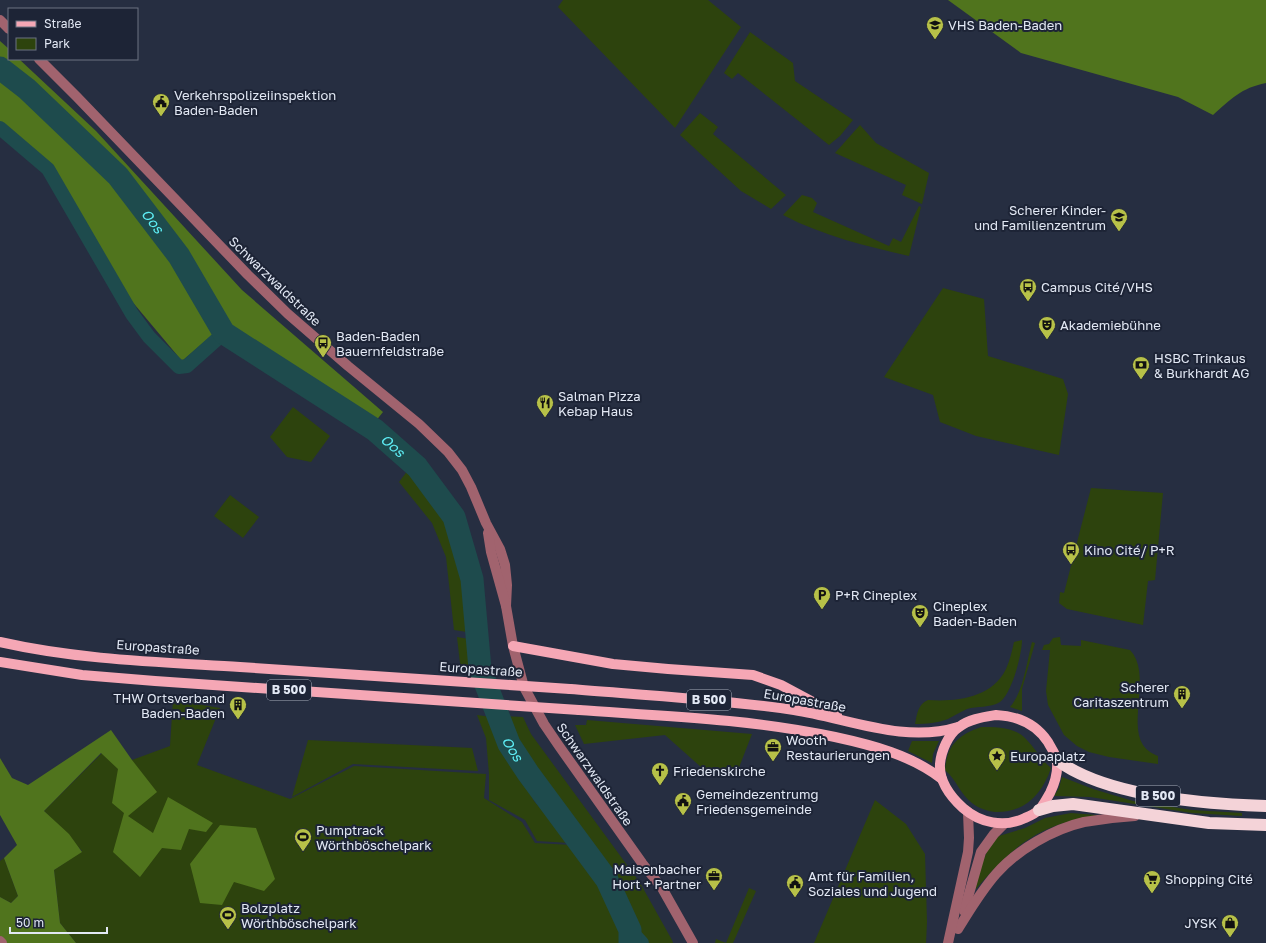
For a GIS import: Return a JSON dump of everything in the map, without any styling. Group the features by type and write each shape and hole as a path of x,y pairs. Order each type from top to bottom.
{"highway":[{"name":"B 500","path":"1057,760 1076,772 1128,790 1212,803 1266,806"},
{"name":"B 500","path":"1039,810 1053,806 1073,804 1209,823 1266,825"}],"main road":[{"name":"Europastraße","path":"0,642 42,650 149,661 570,689 738,703 794,710 884,730 919,733 942,732 958,727"},
{"path":"513,646 620,665 668,670 752,675 781,685 847,721"},
{"name":"B 500","path":"0,662 82,675 140,680 736,721 823,734 867,744 920,764 942,779"},
{"name":"B 500","path":"1008,716 1031,724 1044,737 1057,760 1057,772 1054,785 1039,810 1021,820 1004,824 984,821 968,812 957,802 942,779 940,769 941,758 945,746 958,727 980,718 1008,716"}],"street":[{"path":"0,20 8,28"},
{"name":"Schwarzwaldstraße","path":"41,60 248,275 288,314 342,361 420,424 444,448 462,470 486,523 491,552 506,606 513,646 524,687 544,724 662,888 693,943"},
{"path":"948,943 968,852 968,812"},
{"path":"958,929 976,900 996,874 1022,851 1051,834 1082,822 1116,817 1148,815"},
{"path":"954,943 981,852 994,834 1004,824"}],"green space":[{"path":"563,0 708,0 741,27 675,128 558,7"},
{"path":"948,0 1266,0 1266,83 1243,91 1231,99 1213,115 1178,97 1021,53"},
{"path":"750,32 793,63 795,81 853,120 840,136 829,145 738,73 732,79 724,73"},
{"path":"0,41 8,48 8,60 20,60 96,131 242,290 383,412 375,422 224,325 182,361 130,299 50,166 0,123"},
{"path":"700,113 718,127 713,134 786,195 771,209 741,191 680,135"},
{"path":"860,125 876,143 929,173 922,204 902,195 906,185 835,153"},
{"path":"802,195 812,198 817,203 813,212 889,246 893,238 901,242 919,206 921,207 909,256 829,235 783,215"},
{"path":"943,288 984,299 988,356 1063,379 1068,394 1059,455 976,436 940,422 933,395 884,377"},
{"path":"293,407 330,436 311,462 287,457 270,437"},
{"path":"408,470 431,499 449,527 459,551 467,632 454,630 446,557 432,523 399,482"},
{"path":"1091,488 1163,493 1155,580 1148,581 1143,625 1067,609 1059,603 1060,592 1064,593"},
{"path":"230,495 259,517 243,538 214,516"},
{"path":"457,637 469,639 472,672 461,672"},
{"path":"1060,637 1061,645 1081,646 1081,640 1130,650 1136,660 1139,671 1139,735 1143,745 1150,752 1158,756 1158,764 1109,757 1089,752 1077,746 1064,735 1048,705 1046,691 1050,650 1042,650 1044,645 1049,644 1053,638"},
{"path":"1022,640 1016,673 1008,690 1000,702 992,705 967,709 948,719 915,724 920,707 928,700 961,699 983,692 992,686 1000,679 1006,669 1014,642"},
{"path":"1032,642 1035,643 1022,689 1022,711 1010,707 1018,694"},
{"path":"173,700 220,708 197,765 290,799 354,766 486,774 484,798 522,822 535,843 572,845 593,869 626,936 626,943 76,943 60,923 54,870 82,851 44,811 102,753 132,760 170,746"},
{"path":"477,715 491,717 534,801 570,843 537,841 525,820 489,800 489,774 486,738"},
{"path":"502,716 523,717 531,734 638,880 619,888 513,744"},
{"path":"587,720 752,734 738,770 702,768 665,735 584,744 575,725 586,725"},
{"path":"981,727 999,728 1017,732 1026,739 1051,768 1043,786 1037,794 1023,806 1005,812 995,812 980,808 968,799 945,770 948,753 951,747 966,733"},
{"path":"111,730 157,792 128,816 153,833 168,797 213,823 206,832 189,829 181,850 162,848 140,877 113,852 124,813 112,803 118,769 101,753 44,811 69,834 82,852 54,870 60,923 76,943 0,943 0,897 11,903 18,896 4,858 17,845 0,815 0,758 12,778 28,785"},
{"path":"308,740 472,748 478,771 353,764 292,797"},
{"path":"912,741 939,741 933,754 932,763 908,751"},
{"path":"1062,777 1093,789 1133,801 1192,810 1242,813 1242,816 1192,813 1090,797 1054,796 1059,788"},
{"path":"875,800 906,824 925,854 927,922 926,943 814,943"},
{"path":"1071,813 1096,815 1096,817 1076,820 1042,831 1014,850 976,889 973,889 991,843 999,836 1025,828 1045,818"},
{"path":"220,825 256,828 275,879 264,891 234,882 222,905 200,903 190,864"},
{"path":"4,858 18,896 11,903 0,897 0,861"},
{"path":"639,881 673,943 638,943 637,931 621,889"},
{"path":"749,888 756,891 733,943 726,943"},
{"path":"716,939 726,943 715,943"}],"waterway":[{"name":"Oos","path":"0,68 27,89 118,176 179,256 224,333 375,430 417,467 454,517 472,579 480,669 509,744 528,773 607,880 630,930 630,943"},
{"path":"0,128 48,169 132,314 149,337 179,367 187,366 224,333"},
{"path":"630,930 642,943"}],"place":[{"name":"VHS Baden-Baden","path":"935,40"},
{"name":"Verkehrspolizeiinspektion Baden-Baden","path":"161,117"},
{"name":"Scherer Kinder- und Familienzentrum","path":"1119,232"},
{"name":"Campus Cité/VHS","path":"1028,302"},
{"name":"Akademiebühne","path":"1047,340"},
{"name":"Baden-Baden Bauernfeldstraße","path":"323,358"},
{"name":"HSBC Trinkaus & Burkhardt AG","path":"1141,380"},
{"name":"Salman Pizza Kebap Haus","path":"545,418"},
{"name":"Kino Cité/ P+R","path":"1071,565"},
{"name":"P+R Cineplex","path":"822,610"},
{"name":"Cineplex Baden-Baden","path":"920,628"},
{"name":"Scherer Caritaszentrum","path":"1182,709"},
{"name":"THW Ortsverband Baden-Baden","path":"238,720"},
{"name":"Wooth Restaurierungen","path":"773,762"},
{"name":"Europaplatz","path":"997,771"},
{"name":"Friedenskirche","path":"660,786"},
{"name":"Gemeindezentrumg Friedensgemeinde","path":"683,816"},
{"name":"Pumptrack Wörthböschelpark","path":"303,852"},
{"name":"Maisenbacher Hort + Partner","path":"714,891"},
{"name":"Shopping Cité","path":"1152,894"},
{"name":"Amt für Familien, Soziales und Jugend","path":"795,898"},
{"name":"Bolzplatz Wörthböschelpark","path":"228,930"},
{"name":"JYSK","path":"1230,938"}]}
